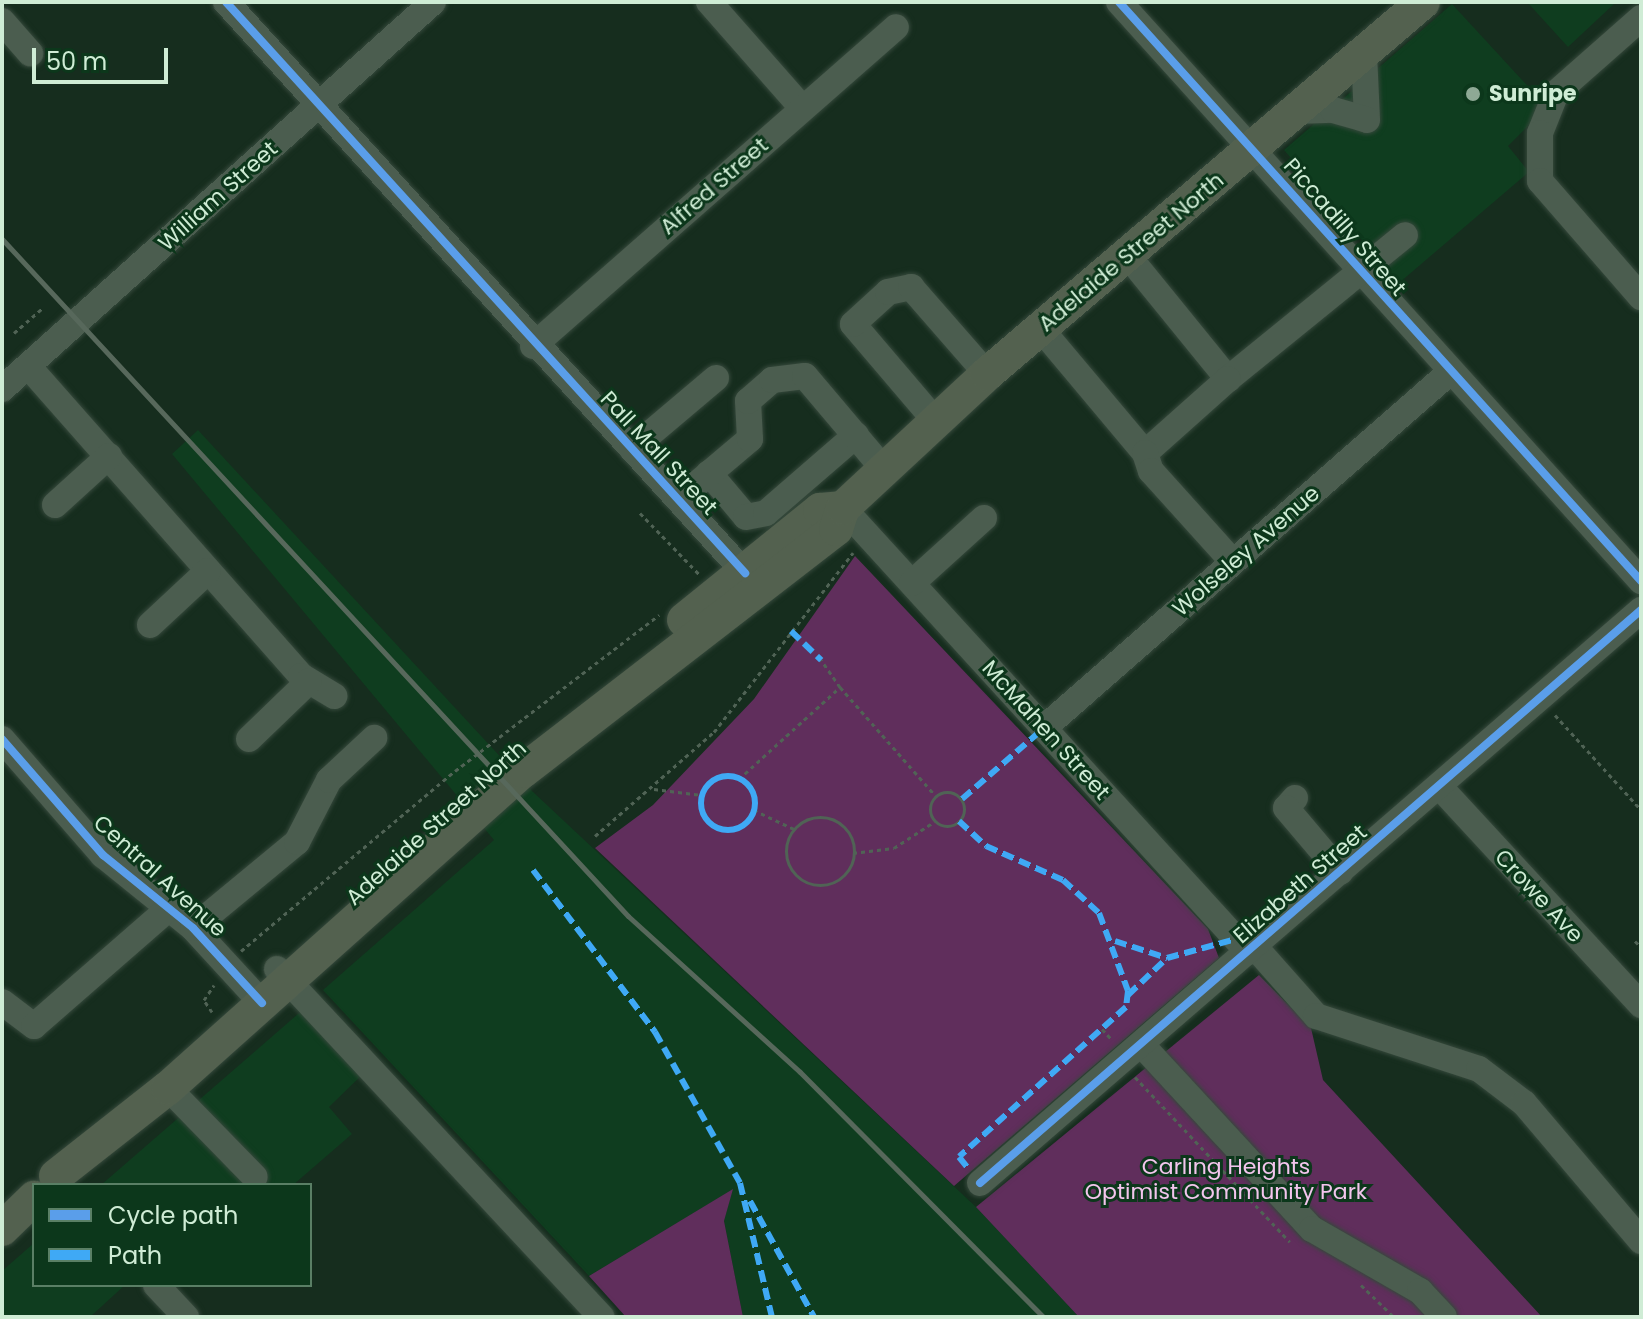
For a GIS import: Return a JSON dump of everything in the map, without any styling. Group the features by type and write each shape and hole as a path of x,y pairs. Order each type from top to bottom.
{"main road":[{"name":"Adelaide Street North","path":"53,1183 270,986 523,771 836,529 843,508 938,424 987,374 1423,2"},
{"name":"Adelaide Street North","path":"54,1183 168,1088 496,765 745,573 820,510 843,508"},
{"name":"Adelaide Street North","path":"2,1229 32,1202"}],"street":[{"name":"Pall Mall Street","path":"226,2 533,346 745,573"},
{"name":"William Street","path":"2,389 433,2"},
{"path":"709,2 802,108"},
{"name":"Piccadilly Street","path":"1119,2 1253,149 1449,373 1641,581"},
{"path":"1641,18 1556,93 1540,133 1540,181 1641,297"},
{"name":"Alfred Street","path":"533,346 896,27"},
{"path":"1296,111 1333,110 1367,120 1364,53"},
{"path":"1145,453 1325,294 1361,273 1405,235"},
{"path":"1128,256 1228,379"},
{"path":"938,424 853,324 888,292 911,287 987,374"},
{"path":"1041,329 1145,453 1151,471 1233,562"},
{"path":"28,366 309,681 334,696"},
{"name":"Wolseley Avenue","path":"1044,728 1449,373"},
{"path":"679,499 750,439 748,401 772,380 805,376 886,472"},
{"path":"632,449 716,378"},
{"path":"709,473 746,517 766,513 856,435"},
{"path":"55,505 109,456"},
{"name":"McMahen Street","path":"843,508 1044,728 1316,1016 1479,1069 1513,1094 1641,1241"},
{"path":"912,583 984,518"},
{"path":"150,625 208,571"},
{"name":"Elizabeth Street","path":"980,1183 1641,610"},
{"path":"249,739 309,681"},
{"path":"193,928 297,842 329,780 374,738"},
{"name":"Central Avenue","path":"2,739 103,855 270,986 602,1317"},
{"name":"Crowe Ave","path":"1439,786 1641,1005"},
{"path":"1295,798 1286,808 1340,872"},
{"path":"2,1002 34,1026 168,909"},
{"path":"1141,1044 1312,1229 1420,1291 1444,1317"},
{"path":"168,1088 255,1177"},
{"path":"158,1287 186,1317"}],"path":[{"path":"14,333 42,309"},
{"path":"640,513 705,579 693,588"},
{"path":"595,836 714,732 838,566 861,554"},
{"path":"254,935 668,608"},
{"path":"821,660 840,687 935,795"},
{"path":"739,779 840,687"},
{"path":"1550,709 1641,810"},
{"path":"652,789 702,795"},
{"path":"853,853 894,848 935,822 952,826 964,807 956,794 935,795"},
{"path":"935,795 929,808 935,822"},
{"path":"754,810 794,829"},
{"path":"819,817 835,820 848,831 853,853 844,876 813,885 788,864 794,829 819,817"},
{"path":"1635,941 1641,947"},
{"path":"1124,1086 1136,1076 1290,1242"},
{"path":"1347,1275 1394,1317"}],"shaded area":[{"path":"1527,2 1612,2 1614,4 1568,47"},
{"path":"1452,4 1547,107 1508,146 1529,172 1399,283 1284,150"},
{"path":"198,430 532,791 976,1207 1079,1317 743,1317 724,1221 732,1190 589,1276 323,990 494,840 172,454"},
{"path":"306,1007 365,1072 329,1107 352,1134 295,1183 103,1183"},
{"path":"32,1245 32,1287 123,1287 90,1317 2,1317 2,1271"}],"green space":[{"path":"855,556 1208,929 1219,958 954,1186 595,848 653,805 754,699"},
{"name":"Carling Heights Optimist Community Park","path":"1259,975 1311,1028 1323,1080 1542,1317 1079,1317 976,1207"},
{"path":"733,1189 724,1221 743,1317 626,1317 589,1276"}],"railway":[{"path":"2,239 628,916 800,1072 1043,1317"}],"marked path":[{"path":"791,631 821,660"},
{"path":"962,799 1044,728"},
{"path":"728,776 747,784 755,803 747,822 728,830 709,822 701,803 709,784 728,776"},
{"path":"959,821 986,846 1063,880 1099,913 1128,991 1126,1007 959,1157 967,1167"},
{"path":"533,870 655,1032 740,1183 772,1317"},
{"path":"1128,995 1167,958 1236,939"},
{"path":"1115,941 1167,958"},
{"path":"750,1201 814,1317"}],"cycle path":[{"path":"226,2 745,573"},
{"path":"1119,2 1641,581"},
{"path":"980,1183 1641,610"},
{"path":"2,739 103,855 193,928 262,1003"}],"place":[{"name":"Sunripe","path":"1473,94"}]}
